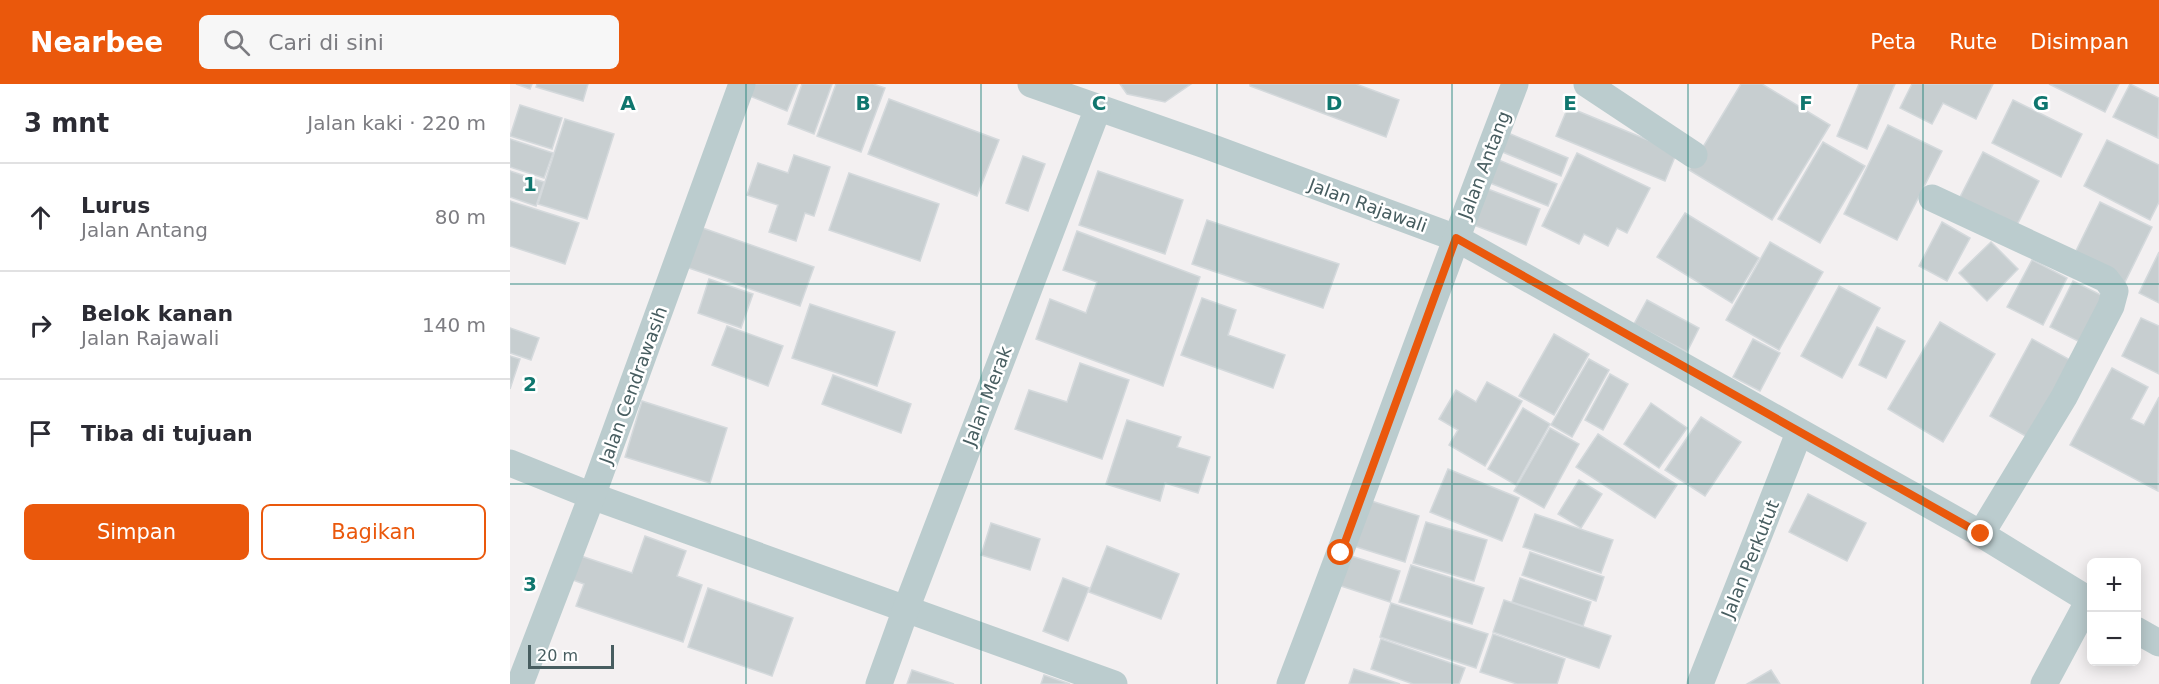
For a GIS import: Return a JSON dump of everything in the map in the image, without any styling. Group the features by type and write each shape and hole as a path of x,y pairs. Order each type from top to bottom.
{"street":[{"name":"Jalan Cendrawasih","path":"520,684 592,496 742,84"},
{"name":"Jalan Rajawali","path":"1031,84 1205,145 1456,238 1799,434 1981,534 2087,599"},
{"name":"Jalan Antang","path":"1290,684 1515,84"},
{"path":"1587,84 1694,155"},
{"name":"Jalan Merak","path":"879,684 1098,108"},
{"path":"1932,198 2106,279 2115,291 2111,306 2064,397 1981,534"},
{"name":"Jalan Perkutut","path":"1700,684 1799,434"},
{"path":"510,463 592,496 1114,684"},
{"path":"2044,684 2087,606"},
{"path":"2141,633 2159,643"}],"building":[{"path":"516,84 532,84 530,89"},
{"path":"537,84 588,84 583,101 536,87"},
{"path":"743,84 798,84 787,111 740,92"},
{"path":"802,84 832,84 814,134 788,124"},
{"path":"836,84 873,84 885,88 861,152 817,136"},
{"path":"1120,84 1191,84 1165,102 1127,94"},
{"path":"1250,84 1356,84 1399,100 1386,137 1250,86"},
{"path":"1741,84 1762,84 1830,125 1772,220 1689,170"},
{"path":"1859,84 1895,84 1867,149 1837,136"},
{"path":"1912,84 1993,84 1976,119 1943,103 1932,124 1900,108"},
{"path":"2049,84 2119,84 2105,112"},
{"path":"2130,84 2159,98 2158,138 2113,117"},
{"path":"889,99 999,140 977,196 868,154"},
{"path":"2013,100 2082,134 2061,177 1992,143"},
{"path":"520,105 562,118 552,149 510,136"},
{"path":"1568,107 1677,152 1665,181 1556,136"},
{"path":"565,119 614,134 587,219 538,204"},
{"path":"1888,125 1942,151 1897,240 1844,214"},
{"path":"1508,133 1568,158 1561,176 1500,151"},
{"path":"510,139 553,153 544,178 510,167"},
{"path":"2107,140 2159,165 2159,202 2150,220 2084,186"},
{"path":"1823,142 1865,166 1820,243 1778,219"},
{"path":"1983,152 2039,181 2013,233 1956,205"},
{"path":"1577,153 1650,188 1627,233 1617,228 1608,246 1584,234 1579,244 1542,226"},
{"path":"794,155 830,167 814,216 805,213 796,241 769,232 778,205 747,195 758,163 788,173"},
{"path":"1023,156 1045,164 1028,211 1006,203"},
{"path":"1489,156 1557,184 1548,206 1480,179"},
{"path":"510,171 544,182 536,206 510,197"},
{"path":"1098,171 1183,200 1165,254 1079,225"},
{"path":"849,173 939,204 920,261 829,230"},
{"path":"1480,186 1540,209 1526,245 1466,222"},
{"path":"510,201 579,223 565,264 510,246"},
{"path":"2100,202 2152,227 2125,282 2073,257"},
{"path":"1685,213 1759,258 1732,303 1657,257"},
{"path":"1207,220 1339,264 1323,308 1192,264"},
{"path":"1942,222 1970,238 1947,281 1919,266"},
{"path":"697,226 814,267 800,306 683,266"},
{"path":"1077,231 1200,277 1163,386 1036,339 1050,299 1086,313 1097,282 1063,270"},
{"path":"1770,242 1823,272 1779,350 1726,320"},
{"path":"1991,242 2018,269 1987,301 1959,273"},
{"path":"2159,252 2159,303 2139,293"},
{"path":"2032,260 2067,278 2043,325 2007,307"},
{"path":"709,279 753,294 741,328 698,313"},
{"path":"2073,281 2111,300 2088,346 2050,327"},
{"path":"1839,286 1880,308 1842,378 1801,356"},
{"path":"1202,298 1236,310 1228,335 1285,355 1273,388 1181,355"},
{"path":"1647,300 1699,328 1687,352 1634,324"},
{"path":"810,304 895,332 877,386 792,358"},
{"path":"2141,318 2159,326 2159,374 2122,356"},
{"path":"1940,322 1995,354 1943,442 1888,409"},
{"path":"727,326 783,346 768,386 712,365"},
{"path":"1877,327 1905,341 1886,378 1859,365"},
{"path":"510,328 539,338 531,360 510,353"},
{"path":"1554,334 1589,354 1554,415 1519,396"},
{"path":"1753,339 1780,353 1760,391 1733,377"},
{"path":"2032,339 2072,361 2029,438 1990,416"},
{"path":"510,356 520,359 510,389"},
{"path":"1589,359 1609,370 1572,437 1551,425"},
{"path":"1080,363 1129,380 1102,459 1015,429 1029,390 1067,402"},
{"path":"2112,368 2148,387 2131,419 2144,425 2159,397 2158,491 2070,445"},
{"path":"1610,374 1628,384 1603,430 1585,420"},
{"path":"833,375 911,404 901,433 822,404"},
{"path":"1487,382 1522,401 1485,466 1449,445 1458,430 1439,419 1456,390 1476,402"},
{"path":"642,401 727,428 710,483 625,457"},
{"path":"1651,403 1687,428 1659,468 1624,444"},
{"path":"1523,408 1550,424 1516,485 1488,469"},
{"path":"1701,417 1741,442 1705,496 1665,470"},
{"path":"1127,420 1181,437 1177,447 1210,457 1198,493 1165,483 1160,501 1106,484"},
{"path":"1550,428 1579,444 1544,508 1514,491"},
{"path":"1598,434 1677,485 1655,518 1576,467"},
{"path":"1448,469 1519,498 1502,541 1430,512"},
{"path":"1579,480 1602,494 1581,528 1558,514"},
{"path":"1808,494 1866,523 1847,561 1789,532"},
{"path":"1362,498 1419,516 1405,562 1347,544"},
{"path":"1535,514 1613,540 1601,573 1523,547"},
{"path":"1426,522 1487,540 1474,581 1413,563"},
{"path":"991,523 1040,539 1030,570 981,555"},
{"path":"645,536 686,551 677,576 702,585 683,642 576,606 584,584 573,580 581,556 632,573"},
{"path":"1107,546 1179,574 1161,619 1089,592"},
{"path":"1530,552 1604,577 1596,601 1522,575"},
{"path":"1348,555 1400,571 1390,602 1338,585"},
{"path":"1411,565 1484,588 1472,624 1399,602"},
{"path":"1063,578 1089,588 1068,641 1043,631"},
{"path":"1520,578 1591,602 1583,626 1512,602"},
{"path":"708,588 793,618 772,676 688,647"},
{"path":"1504,600 1611,636 1599,668 1493,632"},
{"path":"1391,603 1488,634 1476,668 1380,637"},
{"path":"1493,634 1565,659 1557,684 1517,684 1480,672"},
{"path":"1381,639 1465,668 1459,684 1413,684 1371,669"},
{"path":"1354,669 1400,684 1349,684"},
{"path":"912,670 954,684 907,684"},
{"path":"1771,670 1780,684 1747,684"},
{"path":"1044,675 1070,684 1041,684"}],"route":[{"path":"1341,553 1456,238 1799,434 1981,534"}]}
